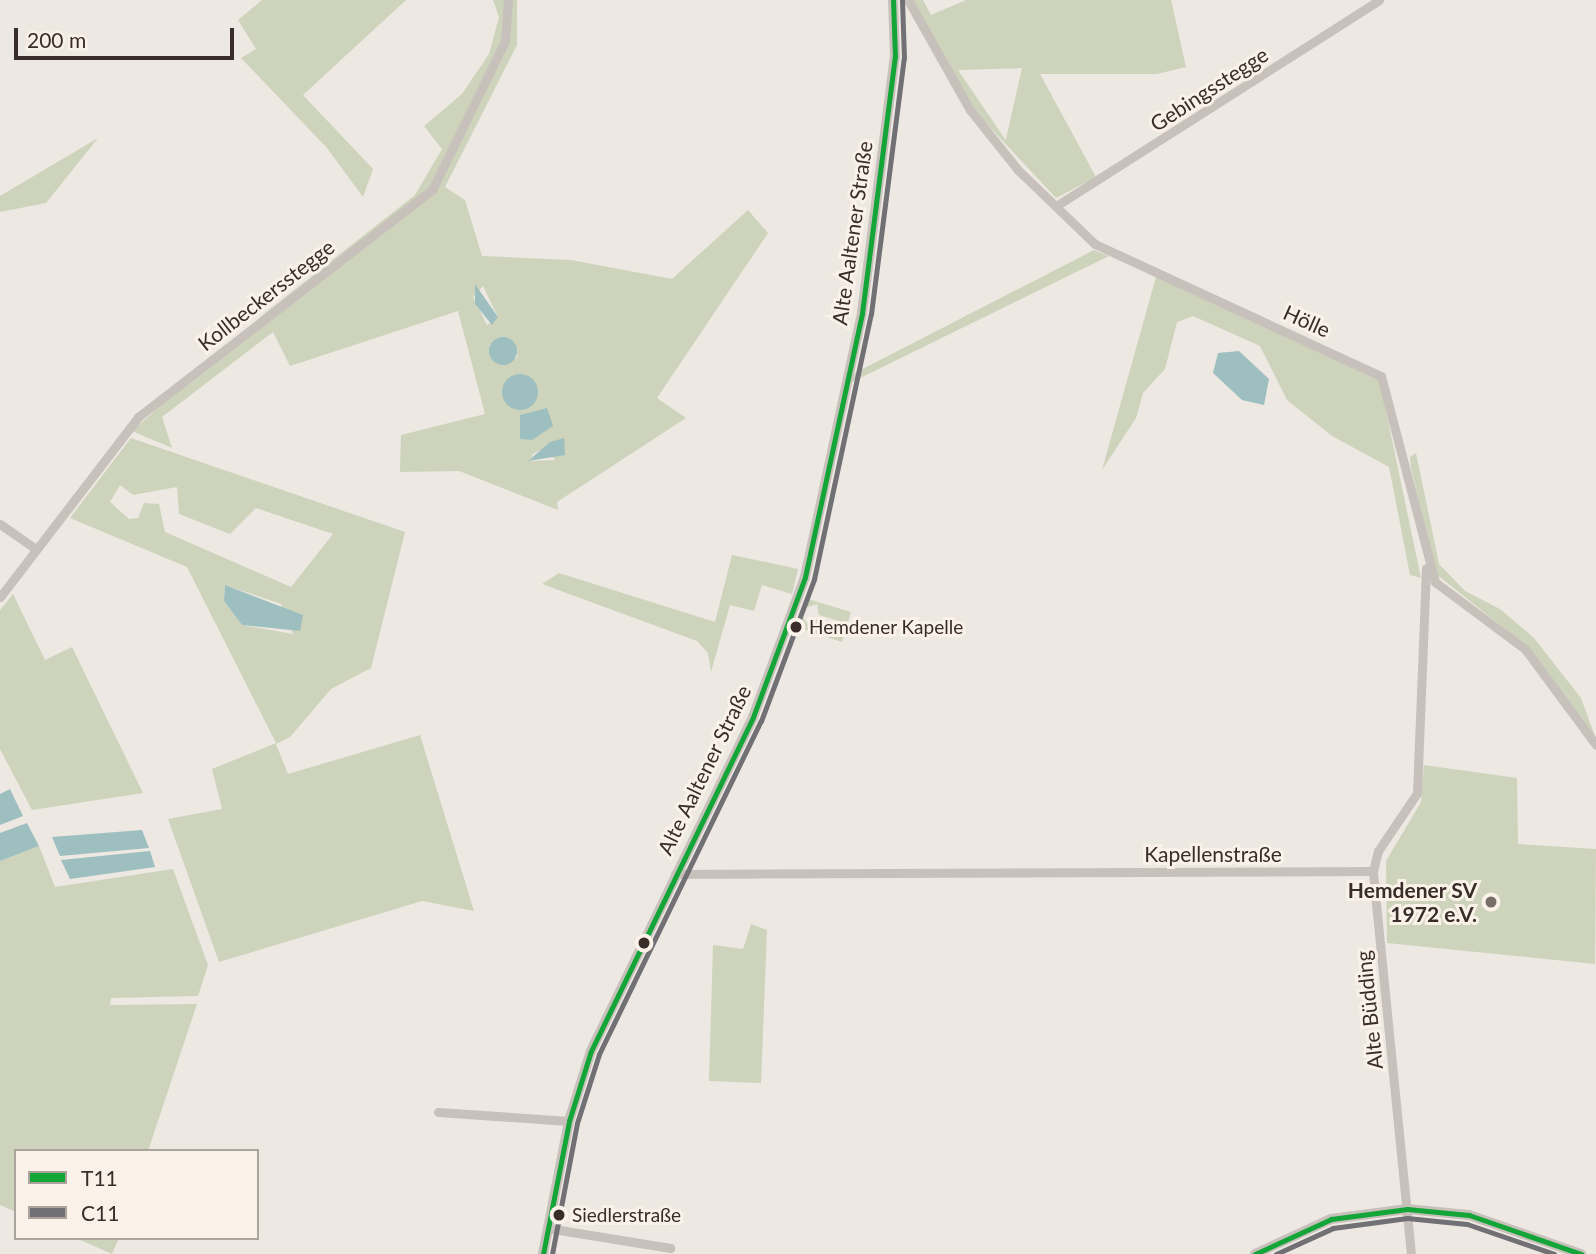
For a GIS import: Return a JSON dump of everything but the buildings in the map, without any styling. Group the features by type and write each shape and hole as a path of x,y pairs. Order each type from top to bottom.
{"street":[{"name":"Kollbeckersstegge","path":"0,597 138,417 432,190 505,41 508,0"},
{"name":"Alte Aaltener Straße","path":"543,1254 569,1121 591,1051 778,659 807,569 862,313 895,57 893,0"},
{"name":"Hölle","path":"908,0 970,110 1056,206 1115,255 1381,376 1426,566 1454,597 1525,649 1596,744"},
{"name":"Gebingsstegge","path":"1056,206 1379,0"},
{"path":"0,524 36,549"},
{"name":"Alte Büdding","path":"1411,1254 1373,871 1378,851 1417,793 1426,566"},
{"name":"Kapellenstraße","path":"675,874 1373,871"},
{"path":"438,1112 569,1121"},
{"path":"1255,1254 1331,1219 1407,1209 1469,1215 1581,1254"},
{"path":"547,1228 670,1248"}],"green space":[{"path":"262,0 406,0 303,95 373,169 363,197 327,148 241,58 256,49 238,20"},
{"path":"493,0 505,0 504,35 445,157 509,44 511,0 517,0 517,45 445,187 465,200 482,256 571,260 672,279 748,210 768,233 657,398 686,418 557,502 558,510 459,471 400,472 401,435 485,414 458,311 290,366 273,332 162,417 172,448 132,431 265,313 415,195 442,149 424,126 462,94 489,54 499,17","holes":["483,286 498,317 487,325 473,297","509,338 518,357 501,364 489,345","546,447 555,460 529,461 533,454"]},
{"path":"912,0 923,0 931,15 966,0 1171,0 1186,67 1157,74 1040,74 1096,177 1056,198 972,108","holes":["1022,68 1005,139 958,70"]},
{"path":"98,138 46,203 0,212 0,196"},
{"path":"1094,250 1109,256 852,382 853,374"},
{"path":"1156,277 1379,378 1421,578 1410,575 1389,467 1332,436 1287,400 1260,346 1193,316 1177,322 1165,369 1143,393 1136,418 1102,470"},
{"path":"131,438 405,532 371,668 331,689 290,737 276,744 288,774 420,735 474,911 422,901 219,962 168,819 222,809 212,769 276,743 187,567 70,518","holes":["120,485 133,495 177,487 179,514 230,534 256,508 333,534 291,587 165,532 159,504 144,503 138,518 129,519 110,502","225,585 281,604 293,634 242,625 224,601"]},
{"path":"1416,453 1439,564 1465,591 1500,609 1534,638 1581,698 1596,739 1528,647 1436,574 1411,468 1410,457"},
{"path":"732,555 798,569 792,594 762,585 754,611 730,605 711,672 708,653 697,641 542,584 559,573 715,622"},
{"path":"13,594 45,660 72,647 143,793 32,810 0,749 0,610"},
{"path":"808,599 851,612 842,642 799,628 802,616 809,626 818,618 836,629 839,621 819,615 817,604 805,608"},
{"name":"Hemdener SV 1972 e.V.","path":"1424,765 1517,778 1518,844 1596,849 1595,964 1387,943 1386,861 1421,802"},
{"path":"39,846 55,887 173,869 208,965 198,996 111,998 110,1005 197,1004 149,1149 14,1149 14,1211 0,1205 0,861"},
{"path":"751,924 767,930 761,1083 709,1081 713,945 743,949"},
{"path":"80,1240 118,1240 112,1254"}],"water":[{"path":"475,284 498,317 492,325 475,304"},
{"path":"503,337 513,341 517,351 513,361 503,365 493,361 489,351 493,341"},
{"path":"1239,351 1269,379 1264,405 1242,400 1213,373 1218,353"},
{"path":"520,374 533,379 538,392 533,405 520,410 507,405 502,392 507,379"},
{"path":"547,408 553,426 532,440 520,439 520,415"},
{"path":"564,438 565,455 528,461 550,442"},
{"path":"225,585 303,615 300,631 242,625 224,601"},
{"path":"10,789 23,816 0,825 0,794"},
{"path":"27,823 39,846 0,861 0,833"},
{"path":"142,830 149,848 60,856 52,837"},
{"path":"150,851 155,867 70,879 61,860"}],"transit line":[{"name":"T11","path":"543,1254 569,1121 591,1051 753,717 805,577 862,313 895,57 893,0"},
{"name":"C11","path":"552,1254 577,1123 599,1054 761,721 814,579 871,314 904,58 902,0"},
{"name":"T11","path":"1255,1254 1331,1219 1407,1209 1469,1215 1581,1254"},
{"name":"C11","path":"1276,1254 1333,1228 1407,1218 1467,1224 1554,1254"}],"place":[{"name":"Hemdener Kapelle","path":"796,627"},
{"name":"Hemdener SV 1972 e.V.","path":"1491,902"},
{"name":"Siedlerstraße","path":"559,1215"}]}
